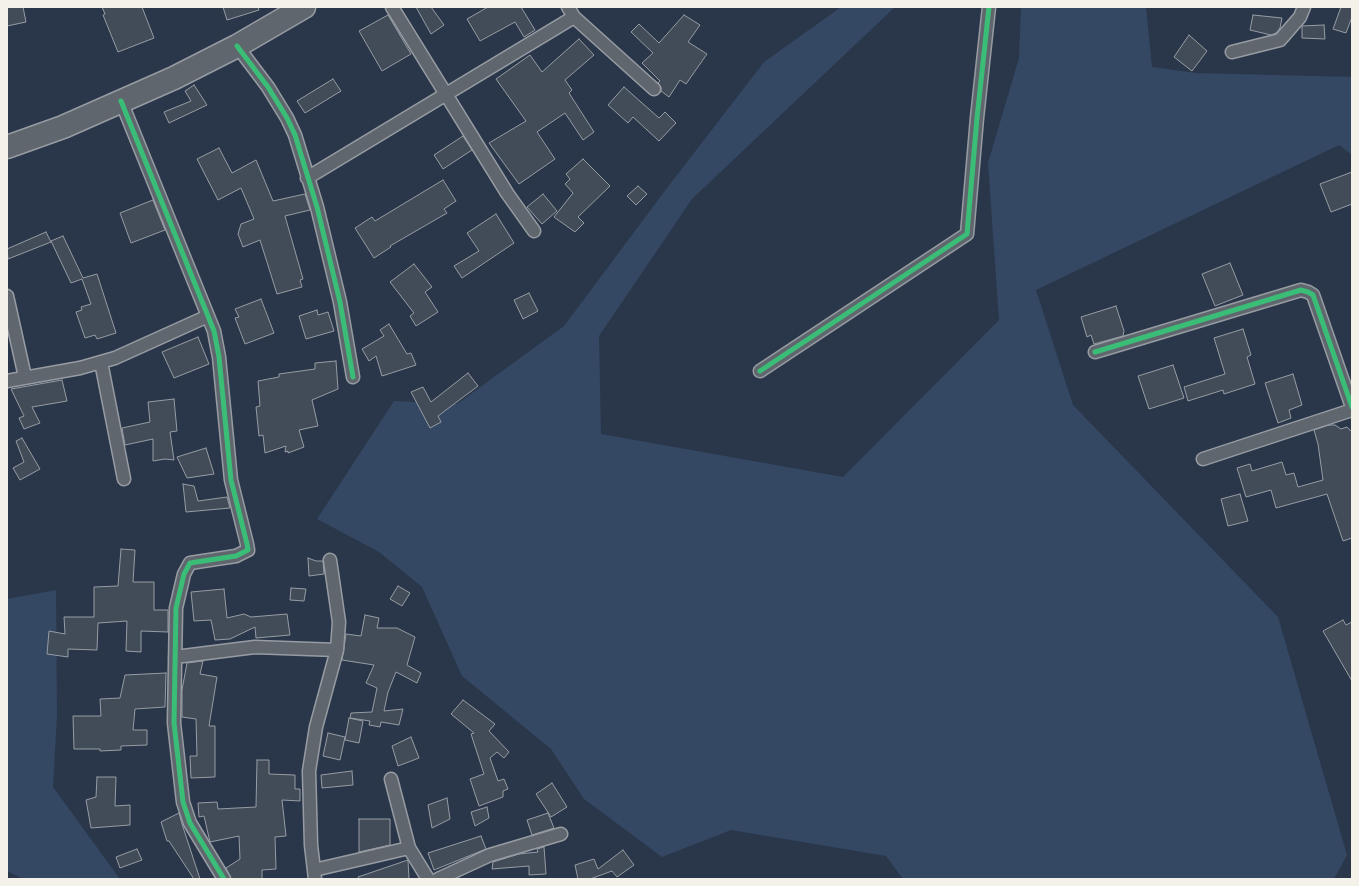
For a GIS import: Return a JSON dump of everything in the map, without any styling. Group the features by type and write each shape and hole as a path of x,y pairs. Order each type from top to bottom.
{"highway":[{"path":"7,147 63,127 174,78 237,46 304,7"}],"street":[{"path":"392,7 507,193 534,231"},
{"path":"760,371 967,234 976,118 989,7"},
{"path":"1232,52 1280,40 1300,17 1304,7"},
{"path":"307,178 445,95 571,12 654,89"},
{"path":"237,46 268,87 287,118 295,135 340,302 353,377"},
{"path":"121,101 208,316 219,357 231,480 248,550 236,556 190,563 184,574 176,608 174,723 186,813 224,879"},
{"path":"1095,352 1301,290 1313,295 1352,409 1203,459"},
{"path":"7,296 25,377"},
{"path":"7,381 80,368 101,362 140,347 208,316"},
{"path":"101,362 124,479"},
{"path":"330,560 340,622 337,650 316,727 309,771 311,845 315,874 409,848"},
{"path":"175,657 255,647 337,650"},
{"path":"391,779 409,848 428,879"},
{"path":"438,879 490,855 561,834"}],"shaded area":[{"path":"841,7 895,7 692,199 599,336 601,434 843,477 999,320 988,163 1019,58 1021,7 1146,7 1152,67 1196,73 1352,77 1352,155 1339,145 1036,290 1073,405 1278,617 1347,855 1334,879 903,879 886,856 731,830 662,857 584,799 551,749 462,676 422,587 379,552 317,519 394,401 457,404 564,326 667,188 764,62"},
{"path":"56,590 57,716 53,787 120,879 23,879 7,871 7,599"}],"building":[{"path":"7,7 23,7 26,22 7,26"},
{"path":"102,7 142,7 154,38 118,52 103,15 105,14"},
{"path":"223,7 258,7 259,10 227,20"},
{"path":"416,7 431,7 444,25 431,34"},
{"path":"488,7 521,7 535,30 524,37 515,22 480,41 467,19"},
{"path":"1341,7 1352,7 1352,17 1346,33 1333,29"},
{"path":"388,15 411,54 382,71 359,31"},
{"path":"684,15 700,25 688,42 707,54 686,84 680,80 669,97 661,91 661,87 658,83 660,81 642,63 653,53 631,32 639,24 659,43"},
{"path":"1253,15 1282,18 1280,28 1276,33 1271,35 1250,30"},
{"path":"1324,25 1325,39 1302,38 1302,26"},
{"path":"1189,35 1207,51 1192,71 1174,57"},
{"path":"579,39 594,55 565,80 572,90 569,93 594,132 583,140 565,113 537,132 555,159 519,184 489,143 526,121 496,79 530,55 542,72"},
{"path":"333,79 341,91 305,113 297,101"},
{"path":"194,85 207,105 169,123 164,112 191,101 185,91"},
{"path":"624,87 659,118 665,112 676,123 659,141 633,117 628,123 608,105"},
{"path":"463,136 472,150 443,169 434,155"},
{"path":"219,148 232,173 256,160 273,201 305,194 310,210 285,216 303,279 300,280 302,287 277,294 260,240 243,247 238,234 241,224 254,219 241,188 218,200 197,159"},
{"path":"583,159 610,186 578,217 584,223 575,232 554,217 573,193 565,184 570,179 566,174"},
{"path":"1352,172 1352,204 1331,212 1320,184"},
{"path":"443,180 456,201 444,209 447,213 390,246 391,247 374,258 355,228 372,217 375,221"},
{"path":"638,186 647,194 636,205 627,196"},
{"path":"543,194 557,211 542,224 527,207"},
{"path":"153,200 165,230 131,243 120,213"},
{"path":"496,214 514,243 462,278 454,266 479,251 467,233"},
{"path":"46,232 51,242 8,259 7,249"},
{"path":"63,236 83,278 97,274 116,333 97,339 95,335 85,338 76,312 82,310 81,307 91,304 82,279 71,283 51,241"},
{"path":"1230,263 1243,295 1215,306 1202,274"},
{"path":"414,264 432,287 425,292 438,312 416,326 410,316 414,313 390,282"},
{"path":"529,293 538,311 523,319 514,300"},
{"path":"261,299 274,333 245,344 235,318 239,317 235,309"},
{"path":"1116,306 1124,331 1123,336 1094,344 1091,335 1087,337 1081,317"},
{"path":"317,310 318,315 328,312 334,331 306,339 299,316"},
{"path":"389,324 407,354 411,353 416,365 382,376 376,356 369,361 362,349 384,336 380,330"},
{"path":"1243,329 1251,355 1247,357 1255,384 1224,394 1223,390 1188,401 1184,387 1225,374 1214,338"},
{"path":"198,337 209,364 174,378 162,352"},
{"path":"336,361 338,389 312,400 318,426 299,430 304,447 288,453 288,451 285,452 286,446 265,453 263,435 259,436 256,407 260,406 258,381 279,377 279,374 315,369 315,363"},
{"path":"1173,365 1184,398 1149,409 1138,376"},
{"path":"468,373 478,386 438,416 441,422 430,428 411,392 423,387 431,402"},
{"path":"1293,374 1302,405 1289,410 1291,418 1278,423 1265,383"},
{"path":"62,380 67,401 32,407 40,423 24,429 19,418 24,416 11,389"},
{"path":"174,399 177,431 170,432 174,460 165,459 153,461 153,439 125,445 122,428 150,422 148,402"},
{"path":"1329,425 1335,425 1341,429 1347,427 1352,432 1352,538 1343,541 1327,494 1276,508 1271,490 1246,497 1237,468 1250,464 1252,471 1282,462 1286,475 1294,473 1298,487 1323,480 1318,444 1314,430"},
{"path":"22,438 40,469 20,480 13,468 24,462 16,441"},
{"path":"206,448 214,474 187,478 177,457"},
{"path":"183,484 194,486 198,501 227,497 230,508 186,512"},
{"path":"1240,494 1248,521 1228,526 1221,499"},
{"path":"121,549 135,550 133,582 154,582 154,610 168,610 168,632 141,631 141,652 126,651 127,621 98,623 97,650 68,649 68,657 47,654 49,631 65,634 64,617 94,617 94,587 118,586"},
{"path":"308,558 316,561 323,561 324,574 309,576"},
{"path":"398,586 410,593 402,606 390,599"},
{"path":"291,588 306,589 304,601 290,600"},
{"path":"224,589 227,618 244,614 251,617 287,614 290,635 256,638 255,627 230,639 215,640 211,620 194,621 191,592"},
{"path":"365,615 379,618 377,628 397,628 415,637 407,665 421,673 417,683 396,672 388,692 384,711 403,709 399,725 381,722 380,727 369,725 370,721 350,718 351,713 372,712 377,688 366,683 374,665 342,660 346,634 361,636"},
{"path":"1343,620 1346,625 1352,622 1352,681 1323,631"},
{"path":"203,661 200,674 217,677 209,726 215,726 215,777 191,778 190,756 197,756 196,719 182,717 182,690 187,663"},
{"path":"166,673 165,707 135,709 133,730 147,730 147,745 121,746 121,750 100,751 100,749 74,749 73,716 101,716 100,699 120,698 125,675"},
{"path":"463,700 495,724 489,731 509,752 504,758 497,752 490,758 498,781 504,779 508,789 503,791 503,797 479,806 470,779 484,774 471,734 474,733 451,714"},
{"path":"349,718 363,721 359,743 345,740"},
{"path":"328,733 345,737 340,760 323,756"},
{"path":"411,737 419,758 398,766 392,746"},
{"path":"257,760 269,760 269,774 295,775 295,789 300,789 300,801 282,800 286,836 275,837 276,869 262,870 262,879 231,879 226,868 240,859 239,836 210,842 204,816 199,817 198,803 217,802 218,809 256,807"},
{"path":"352,771 353,785 322,788 321,775"},
{"path":"97,777 116,777 115,806 130,805 130,825 91,828 86,800 96,797"},
{"path":"552,783 567,807 551,817 536,794"},
{"path":"447,798 450,819 432,828 428,805"},
{"path":"487,807 489,818 475,826 471,812"},
{"path":"179,813 200,879 194,879 169,841 167,841 161,822"},
{"path":"548,813 554,828 532,835 527,820"},
{"path":"359,819 390,819 390,845 359,852"},
{"path":"481,836 486,849 434,870 428,853"},
{"path":"544,847 546,874 529,875 529,866 492,869 493,862 519,854 538,852 537,849"},
{"path":"137,849 142,860 120,868 116,857"},
{"path":"623,850 634,865 617,877 612,871 590,879 578,879 575,865 594,859 598,869"},
{"path":"408,860 409,879 359,879 358,877"}],"cycle path":[{"path":"760,371 967,234 977,118 989,7"},
{"path":"237,46 268,87 287,118 295,135 317,207 340,302 353,377"},
{"path":"121,101 214,331 219,357 231,480 248,550 236,556 190,563 184,574 176,608 174,723 183,802 190,823 224,879"},
{"path":"1095,352 1301,290 1313,295 1352,407"}]}
